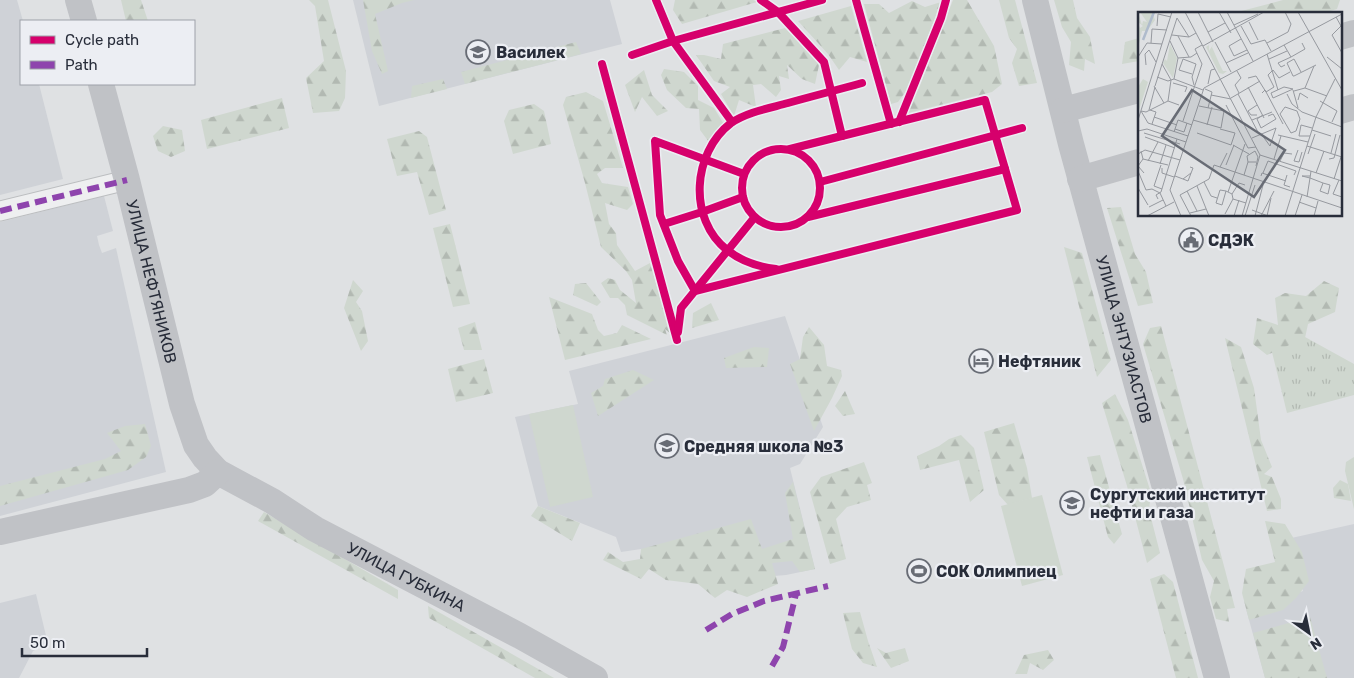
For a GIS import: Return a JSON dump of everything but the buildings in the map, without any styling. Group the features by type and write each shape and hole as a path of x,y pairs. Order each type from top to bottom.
{"main road":[{"path":"78,0 84,20"},
{"name":"УЛИЦА ЭНТУЗИАСТОВ","path":"1035,0 1080,179 1217,678"},
{"name":"УЛИЦА НЕФТЯНИКОВ","path":"101,85 127,180 182,404 196,445 218,472"},
{"path":"1063,110 1138,90"},
{"path":"1080,179 1138,162"},
{"path":"0,532 189,490 205,484 218,472"},
{"name":"УЛИЦА ГУБКИНА","path":"218,472 272,501 315,529 520,636 595,678"}],"street":[{"path":"0,211 127,180"}],"shaded area":[{"path":"0,0 17,0 23,20 20,20 20,85 39,85 63,179 0,195"},
{"name":"Василек","path":"353,0 610,0 622,44 379,106"},
{"path":"104,196 113,231 97,236 99,245 102,253 116,248 166,472 0,516 0,222"},
{"name":"Средняя школа №3","path":"785,316 823,427 800,464 790,468 815,569 786,575 712,581 641,549 621,552 616,537 538,506 515,417 578,404 569,371"},
{"path":"1354,524 1354,678 1265,678 1246,609 1303,591 1287,539"},
{"path":"36,594 48,644 33,651 19,678 0,678 0,603"}],"green space":[{"path":"121,0 141,0 148,20 126,20"},
{"path":"309,0 328,0 346,71 345,98 339,111 313,113 306,78 324,61 315,6"},
{"path":"363,0 414,0 375,14 388,71 382,74 372,51"},
{"path":"675,0 753,0 757,2 682,24 673,10"},
{"path":"953,0 967,0 994,46 1002,84 992,92 908,113 907,106 919,88"},
{"path":"999,0 1015,0 1037,83 1019,86 1012,63 1017,49 1009,38"},
{"path":"1054,0 1073,0 1077,18 1090,37 1095,64 1085,59 1084,71 1069,65 1071,42 1062,27"},
{"path":"1283,0 1340,0 1337,9 1327,12 1238,12"},
{"path":"912,1 925,7 941,2 909,87 898,102 891,104 864,4 879,4 889,13"},
{"path":"851,6 867,62 850,57 839,70 828,54 798,21"},
{"path":"785,28 816,57 819,65 815,84 802,79 787,65 789,79 779,76 781,90 776,97 761,84 753,85 756,107 739,100 734,116 721,94 730,87 714,81 696,55 721,59 723,44"},
{"path":"1138,38 1138,61 1122,64 1125,42"},
{"path":"576,42 581,54 465,84 461,72"},
{"path":"664,69 684,72 698,86 698,100 714,108 725,126 709,142 700,130 699,109 686,108 667,90 661,75"},
{"path":"644,70 652,95 668,111 657,116 642,97 635,112 625,85"},
{"path":"443,79 447,89 411,98 412,86"},
{"path":"586,92 603,101 623,168 605,168 597,174 602,183 628,187 633,204 627,210 605,203 609,224 616,233 617,245 635,271 650,263 671,334 665,329 667,335 627,315 625,305 618,298 610,298 601,283 608,278 615,280 620,290 636,303 632,280 626,271 601,247 563,105 566,97"},
{"path":"282,98 289,128 207,149 201,120"},
{"path":"534,104 544,111 551,144 513,154 504,121 509,110"},
{"path":"163,126 182,130 185,151 171,157 158,151 153,136"},
{"path":"419,131 427,137 446,210 429,215 417,172 397,176 387,139"},
{"path":"1121,207 1135,254 1146,272 1153,303 1138,306 1107,208"},
{"path":"450,224 470,304 453,307 433,228"},
{"path":"1064,247 1082,253 1111,360 1097,377"},
{"path":"353,280 363,291 356,302 362,311 368,341 361,351 344,308"},
{"path":"1324,281 1339,288 1335,312 1308,324 1305,338 1267,355 1253,344 1257,318 1278,325 1275,298 1285,293 1306,296"},
{"path":"586,283 601,302 597,306 573,295 575,284"},
{"path":"549,297 592,314 598,330 604,336 617,333 622,325 651,339 565,360"},
{"path":"711,303 719,320 692,328 693,313"},
{"path":"475,322 482,350 464,350 458,328"},
{"path":"1161,326 1235,608 1227,609 1229,622 1216,619 1210,597 1214,581 1202,560 1183,479 1143,344 1150,328"},
{"path":"809,327 824,345 827,366 841,370 842,376 814,431 790,364 800,359 803,337"},
{"path":"1296,332 1354,364 1354,395 1287,413 1268,336"},
{"path":"1225,338 1241,347 1254,388 1261,440 1272,467 1264,474 1272,477 1281,499 1281,509 1267,511"},
{"path":"754,347 769,348 767,367 726,368 724,358"},
{"path":"484,359 493,393 456,402 448,369"},
{"path":"633,370 654,380 598,416 591,393 603,386 605,379"},
{"path":"845,391 855,414 843,416 835,406"},
{"path":"1115,394 1128,420 1151,493 1149,510 1160,553 1147,563 1127,486 1102,403"},
{"path":"573,405 593,497 550,507 529,414"},
{"path":"1014,423 1027,468 1032,498 1008,505 999,495 984,432"},
{"path":"145,424 151,446 146,457 128,470 0,506 0,486 105,459 121,451 107,433 125,426"},
{"path":"961,435 974,448 984,490 970,502 959,460 920,470 917,456 949,439"},
{"path":"1100,455 1122,534 1114,544 1108,537 1087,457"},
{"path":"1354,457 1354,509 1345,471 1346,462"},
{"path":"864,462 872,483 867,485 871,500 847,507 836,519 846,559 830,564 810,492 821,477"},
{"path":"1340,480 1348,484 1351,501 1334,498 1333,488"},
{"path":"793,482 815,569 800,572 792,561 772,563 778,584 747,597 727,590 715,598 698,584 666,580 649,569 641,579 603,560 608,552 623,562 640,559 641,549 751,519 762,549 793,539 785,493"},
{"path":"1042,495 1063,575 1022,586 1001,506"},
{"path":"538,506 580,523 572,541 531,516"},
{"path":"264,512 398,590 398,599 258,521"},
{"path":"1265,521 1285,524 1302,552 1309,581 1296,598 1283,610 1249,620 1242,593 1246,569 1275,562"},
{"path":"1164,574 1173,582 1198,678 1176,678 1150,579"},
{"path":"428,606 554,678 535,678 429,618"},
{"path":"860,612 877,667 863,663 852,649 843,613"},
{"path":"1310,617 1327,678 1265,678 1253,633"},
{"path":"877,648 886,653 905,648 909,661 891,668"},
{"path":"1048,650 1054,660 1043,670 1030,663 1027,674 1015,674 1024,655"}],"marked path":[{"path":"0,211 127,180"},
{"path":"706,630 732,614 764,601 828,586"},
{"path":"772,666 783,647 796,594"}],"cycle path":[{"path":"656,0 673,41 732,122"},
{"path":"761,0 778,12 824,62 842,136"},
{"path":"632,55 673,41 822,0"},
{"path":"856,0 891,124"},
{"path":"899,122 941,18 946,0"},
{"path":"602,64 677,340"},
{"path":"776,269 763,267 738,257 727,250 714,237 706,221 701,204 702,168 708,151 718,136 731,123 744,116 862,83"},
{"path":"744,174 655,141 660,215 678,261 695,291 1017,210 985,100 790,149"},
{"path":"820,182 1022,128"},
{"path":"781,149 796,152 809,160 817,173 820,188 817,203 809,216 796,224 781,227 766,224 753,216 745,203 742,188 745,173 753,160 766,152 781,149"},
{"path":"808,217 1005,169"},
{"path":"664,224 743,197"},
{"path":"678,332 681,308 754,218"}],"place":[{"name":"Василек","path":"478,52"},
{"name":"СДЭК","path":"1191,240"},
{"name":"Нефтяник","path":"981,361"},
{"name":"Средняя школа №3","path":"667,446"},
{"name":"Сургутский институт нефти и газа","path":"1072,503"},
{"name":"СОК Олимпиец","path":"919,571"}]}
